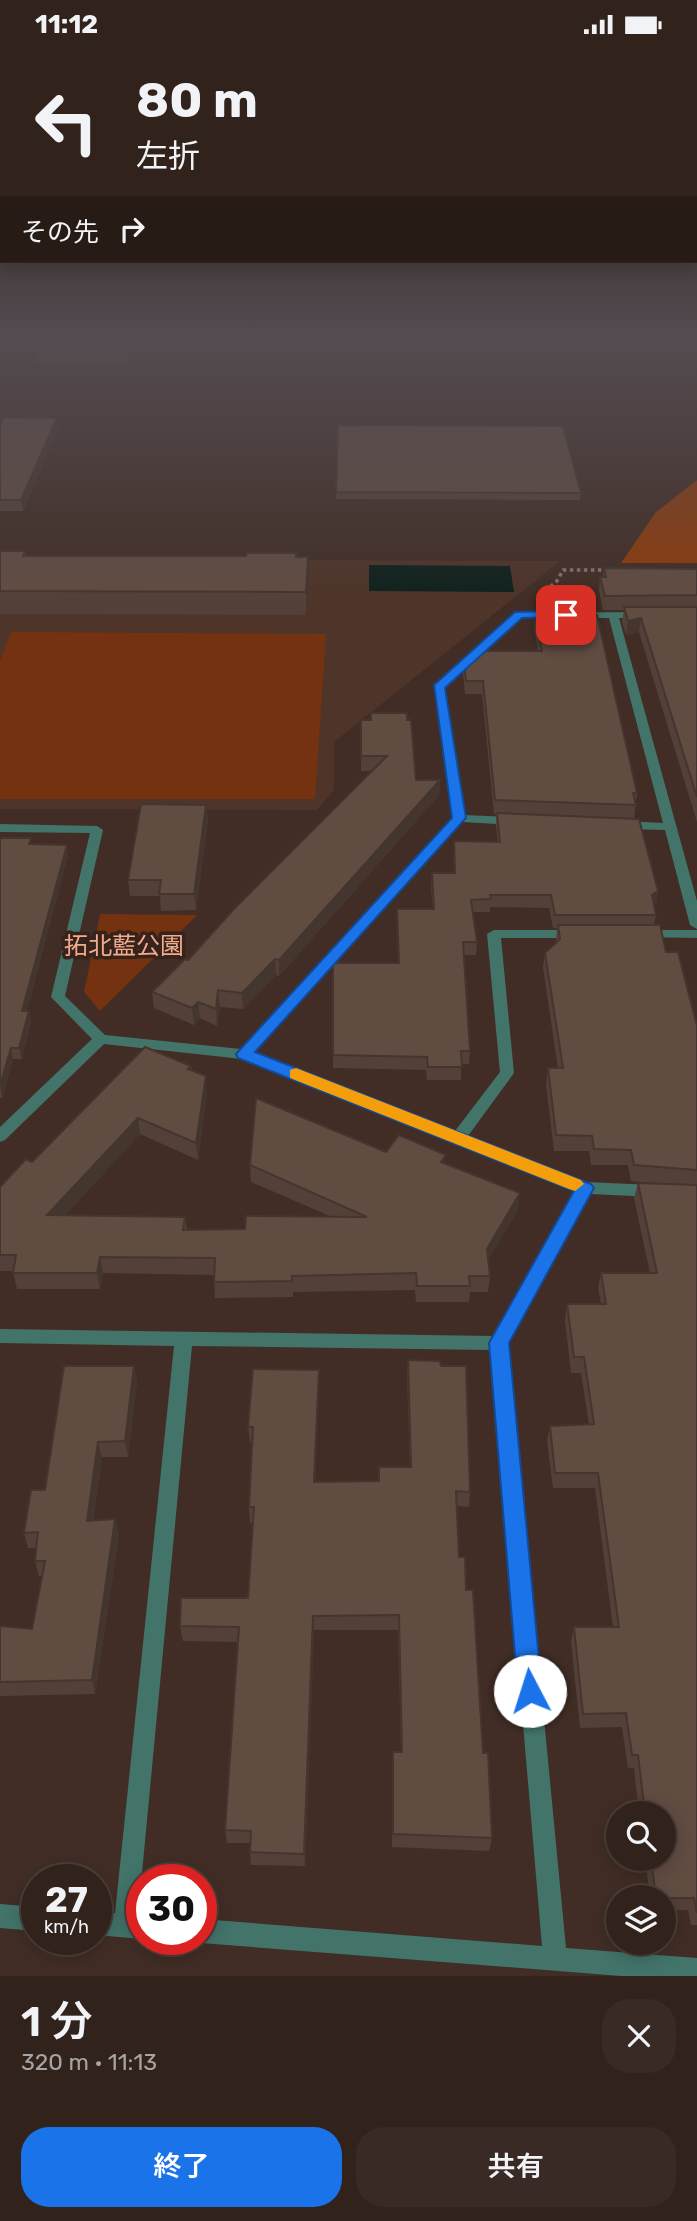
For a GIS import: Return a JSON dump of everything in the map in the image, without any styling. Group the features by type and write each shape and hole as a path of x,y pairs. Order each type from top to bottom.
{"street":[{"path":"459,818 439,687 519,615 655,615"},
{"path":"613,615 697,925"},
{"path":"459,818 525,821"},
{"path":"244,1054 459,818"},
{"path":"618,825 671,827"},
{"path":"0,828 97,830 58,997 101,1039 244,1054 585,1188 672,1191"},
{"path":"458,1138 507,1073 494,934 589,934"},
{"path":"629,934 697,934"},
{"path":"0,1137 101,1039"},
{"path":"555,1959 499,1343 585,1188"},
{"path":"0,1336 499,1343"},
{"path":"139,1864 184,1338"},
{"path":"0,1916 21,1918"},
{"path":"217,1932 697,1970"}],"path":[{"path":"519,615 531,598 557,581 563,570 617,570"}],"shaded area":[{"path":"697,480 697,563 621,563 656,512"},
{"path":"0,559 560,561 334,742 334,790 317,810 0,809"}],"green space":[{"path":"11,632 326,634 315,799 0,799 0,661"},
{"name":"拓北藍公園","path":"100,914 197,915 100,1011 84,992"}],"water":[{"path":"369,565 510,566 514,592 369,591"}],"building":[{"path":"0,426 54,426 21,500 0,500"},
{"path":"338,426 547,426 563,426 581,493 336,492"},
{"path":"0,551 25,551 23,556 246,556 247,553 297,553 296,557 308,557 306,592 0,591"},
{"path":"604,568 697,569 697,595 605,596 600,577 606,577"},
{"path":"624,607 697,607 697,797 641,618 628,621"},
{"path":"535,615 597,615 637,793 633,793 636,805 495,800 483,681 466,681 464,661 476,651 542,651"},
{"path":"371,713 407,713 407,720 411,720 416,780 440,780 279,960 275,959 242,993 218,990 216,1009 198,1002 192,1008 152,992 185,959 188,960 234,909 387,756 361,756 361,720 371,720"},
{"path":"141,804 206,805 194,894 159,894 161,880 128,880"},
{"path":"497,813 639,819 658,891 652,895 656,915 555,915 551,895 490,895 491,899 471,900 477,942 463,942 470,1051 461,1051 462,1067 428,1067 427,1057 333,1055 333,963 399,963 397,909 434,909 432,873 455,873 454,841 500,842"},
{"path":"0,838 31,838 29,844 67,845 22,1011 29,1011 19,1048 11,1048 0,1085"},
{"path":"558,925 660,925 666,952 678,952 697,1026 697,1170 634,1165 631,1150 594,1149 592,1136 556,1135 548,1068 563,1068 545,953 560,939"},
{"path":"145,1047 191,1066 188,1069 206,1076 196,1143 138,1118 47,1215 185,1217 183,1230 245,1229 246,1216 367,1217 250,1165 256,1098 386,1152 399,1135 446,1155 441,1162 520,1193 487,1249 490,1276 469,1276 470,1286 417,1286 416,1273 292,1276 292,1281 214,1282 215,1258 100,1257 97,1273 13,1273 16,1255 0,1255 0,1187 26,1159 32,1162"},
{"path":"638,1183 697,1185 697,1913 694,1898 676,1898 676,1885 654,1885 653,1871 676,1871 676,1801 644,1801 638,1755 632,1755 626,1713 583,1714 574,1627 619,1627 598,1473 555,1473 550,1426 594,1424 584,1357 574,1357 567,1304 606,1304 601,1273 657,1273"},
{"path":"408,1360 440,1361 441,1366 466,1366 470,1492 456,1491 459,1557 465,1557 466,1590 473,1590 483,1753 488,1753 492,1838 393,1834 393,1752 402,1752 399,1615 313,1616 304,1854 250,1852 251,1831 225,1830 239,1627 180,1626 181,1598 248,1598 254,1507 249,1507 253,1427 248,1427 253,1369 319,1370 314,1482 379,1481 379,1467 411,1467"},
{"path":"64,1366 134,1366 125,1441 98,1442 87,1521 115,1519 92,1680 0,1682 0,1626 32,1629 45,1561 35,1561 38,1532 24,1533 31,1490 45,1490"}],"slow traffic":[{"path":"296,1074 575,1184"}],"route":[{"path":"530,1691 499,1343 585,1188 244,1054 459,818 439,687 519,615 566,615"}]}
